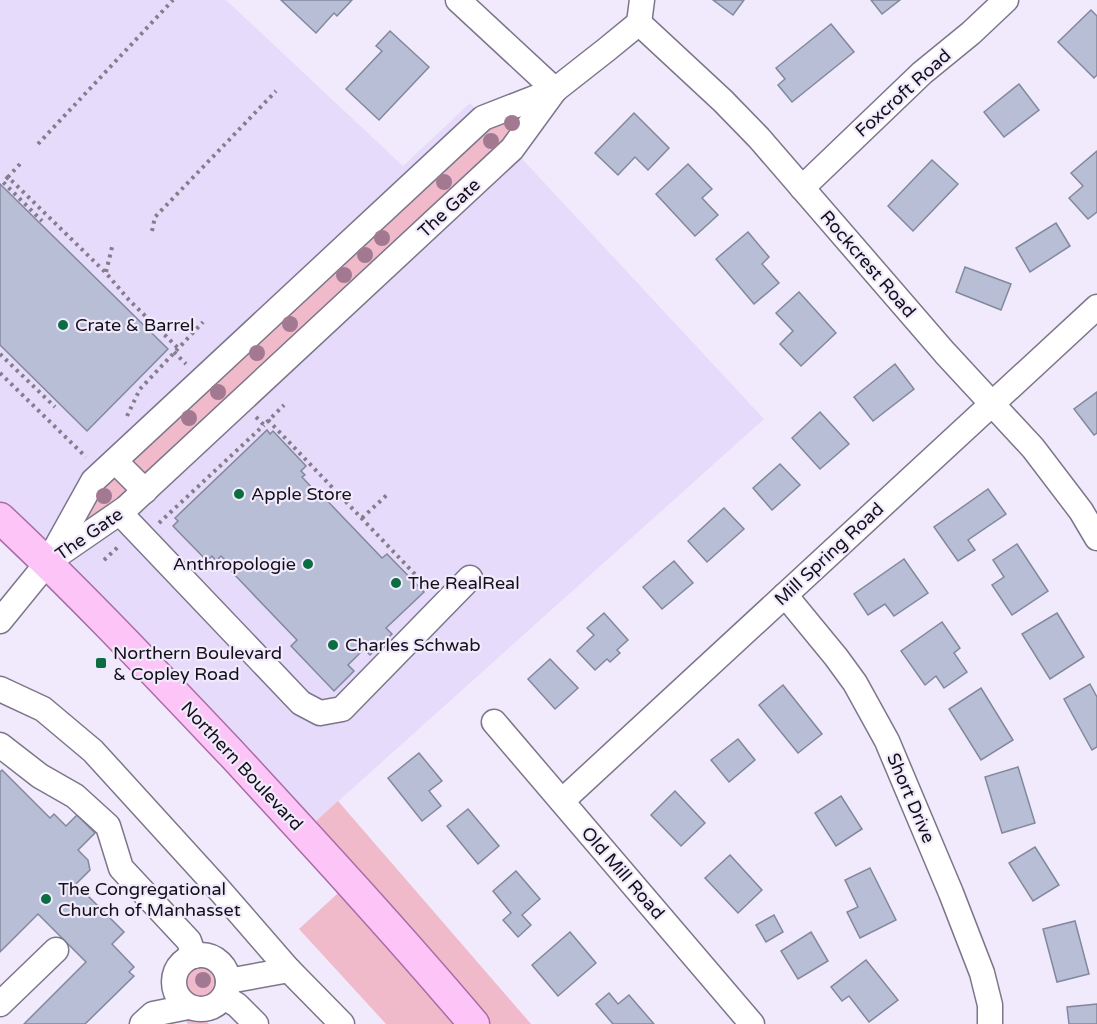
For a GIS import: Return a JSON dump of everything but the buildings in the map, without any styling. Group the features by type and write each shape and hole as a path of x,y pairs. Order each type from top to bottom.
{"main road":[{"name":"Northern Boulevard","path":"0,518 48,562 149,666 304,832 474,1024"}],"street":[{"path":"458,0 555,90"},
{"name":"Foxcroft Road","path":"802,188 922,74 1006,0"},
{"name":"The Gate","path":"48,562 120,513 145,491 512,149 555,90 606,50 641,11"},
{"name":"Rockcrest Road","path":"641,11 742,119 945,353 1022,436 1081,512 1097,538"},
{"name":"The Gate","path":"48,562 93,482 483,118 555,90"},
{"name":"Mill Spring Road","path":"562,801 1097,307"},
{"path":"115,461 145,491"},
{"path":"120,513 301,703 320,712 342,708 470,578"},
{"path":"0,621 48,562"},
{"name":"Short Drive","path":"785,595 855,683 887,741 951,893 982,974 990,1005 990,1024"},
{"path":"0,689 43,709 93,751 289,970 342,1024"},
{"name":"Old Mill Road","path":"494,722 752,1024"},
{"path":"0,745 40,776 75,796 108,826 121,868 189,941 194,956"},
{"path":"0,1004 56,950"},
{"path":"142,1024 153,1014 185,1016 196,1010 212,1008 219,1003 226,989 226,972 216,960 202,955 194,956 178,966 174,975 174,984 185,1016"},
{"path":"226,989 289,970"},
{"path":"226,989 237,1005 256,1024"}],"path":[{"path":"38,144 173,0"},
{"path":"152,231 155,217 276,91"},
{"path":"20,164 2,180 42,221"},
{"path":"8,177 106,273 129,300 178,348"},
{"path":"106,273 113,243"},
{"path":"123,425 140,389 203,322"},
{"path":"174,352 191,369"},
{"path":"0,354 4,362 54,407"},
{"path":"0,373 88,459"},
{"path":"156,525 284,405"},
{"path":"250,410 264,425"},
{"path":"268,420 443,604"},
{"path":"362,518 389,493"},
{"path":"104,560 118,548"}],"shaded area":[{"path":"0,0 226,0 403,166 470,103 764,419 304,832 0,518"},
{"path":"555,90 512,149 48,562 93,481 483,118"},
{"path":"338,801 531,1024 386,1024 299,929 349,883 304,832"},
{"path":"202,955 216,960 226,972 219,1003 212,1008 197,1010 209,1024 188,1024 184,1018 181,1001 176,994 174,978 183,961"}],"place":[{"name":"Crate & Barrel","path":"63,325"},
{"name":"Apple Store","path":"239,494"},
{"name":"Anthropologie","path":"308,564"},
{"name":"The RealReal","path":"396,583"},
{"name":"Charles Schwab","path":"333,645"},
{"name":"Northern Boulevard & Copley Road","path":"101,663"},
{"name":"The Congregational Church of Manhasset","path":"46,899"}]}
